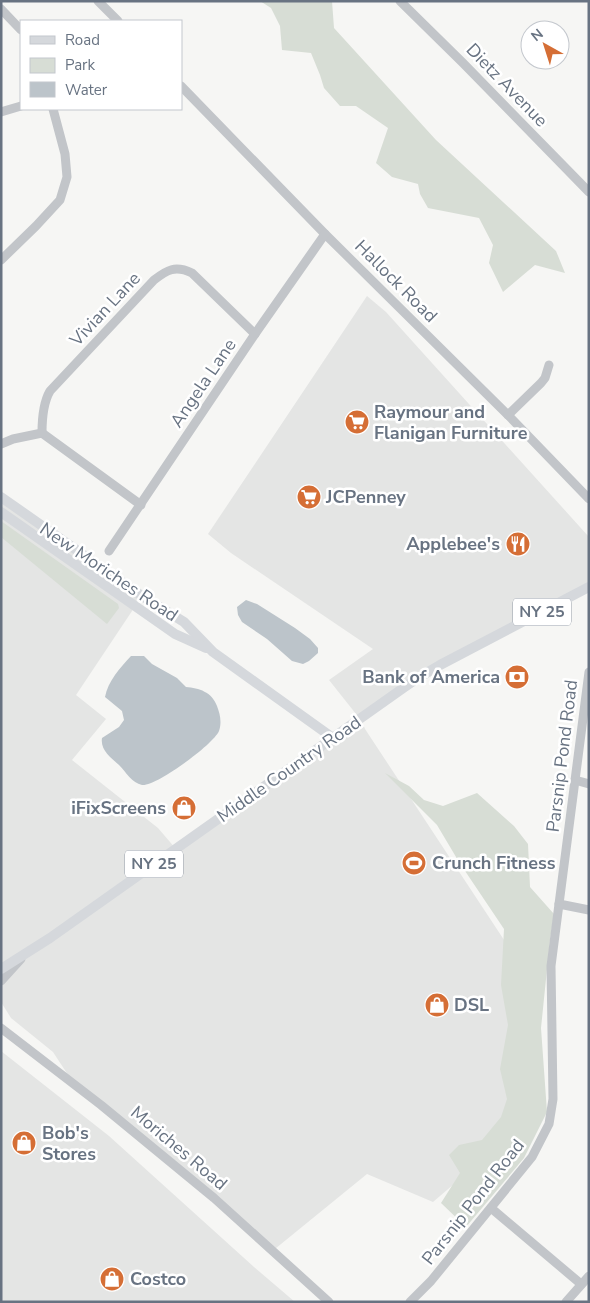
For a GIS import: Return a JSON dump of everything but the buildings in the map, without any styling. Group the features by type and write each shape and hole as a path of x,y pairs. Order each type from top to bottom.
{"main road":[{"name":"New Moriches Road","path":"1,497 142,596 184,622 213,652"},
{"name":"New Moriches Road","path":"1,512 175,634 213,652 334,738"},
{"name":"Middle Country Road","path":"1,969 334,738 395,693 440,665 589,587"}],"street":[{"path":"98,1 117,20"},
{"name":"Dietz Avenue","path":"400,1 588,189"},
{"path":"1,9 20,29"},
{"name":"Hallock Road","path":"182,87 324,234 508,415 589,498"},
{"path":"1,112 20,106"},
{"path":"1,260 60,200 67,178 65,154 53,110"},
{"name":"Angela Lane","path":"109,551 324,234"},
{"name":"Vivian Lane","path":"42,433 42,418 50,391 154,280 166,271 180,269 192,273 255,334"},
{"path":"508,415 541,383 545,378 549,365"},
{"path":"1,444 13,439 42,433 140,505"},
{"name":"Parsnip Pond Road","path":"410,1302 431,1281 532,1157 549,1124 553,1098 551,966 589,672"},
{"path":"575,780 589,784"},
{"path":"559,904 589,910"},
{"path":"1,981 28,952"},
{"name":"Moriches Road","path":"3,1028 101,1105 214,1198 329,1302"},
{"path":"491,1208 581,1284"},
{"path":"566,1302 589,1276"}],"shaded area":[{"path":"367,296 386,312 589,537 589,587 495,637 361,719 365,729 535,987 519,1115 468,1172 433,1202 367,1174 270,1253 214,1198 72,1081 53,1052 11,1018 1,1002 1,497 142,596 76,695 106,719 72,760 158,828 176,849 360,719 329,680 373,649 231,553 208,534"},
{"path":"1,1051 109,1136 295,1302 3,1302 1,1300"}],"green space":[{"path":"260,1 332,1 334,28 436,140 556,251 565,273 535,265 503,292 489,263 493,245 479,218 428,208 420,194 418,184 392,177 376,163 388,128 356,106 340,106 324,88 311,53 282,50 280,26 271,8"},
{"path":"1,521 118,604 119,608 107,624 1,537"},
{"path":"385,773 409,786 424,800 443,806 477,793 514,826 528,844 530,887 554,914 541,1028 547,1112 524,1158 466,1227 441,1203 460,1173 449,1155 459,1145 482,1140 501,1117 507,1099 500,1069 508,1025 501,985 504,929 459,862 437,825"}],"water":[{"path":"246,600 257,604 310,639 318,648 318,653 303,664 292,661 267,639 242,622 238,615 237,607"},
{"path":"131,656 144,656 152,664 177,678 186,687 196,688 208,694 215,701 220,718 219,731 206,746 183,764 159,779 142,785 132,780 110,757 104,750 102,742 102,738 119,727 124,720 122,711 105,697 112,680"}],"place":[{"name":"Raymour and Flanigan Furniture","path":"357,422"},
{"name":"JCPenney","path":"309,497"},
{"name":"Applebee's","path":"518,544"},
{"name":"Bank of America","path":"517,677"},
{"name":"iFixScreens","path":"184,808"},
{"name":"Crunch Fitness","path":"414,863"},
{"name":"DSL","path":"437,1005"},
{"name":"Bob's Stores","path":"24,1143"},
{"name":"Costco","path":"112,1279"}]}
